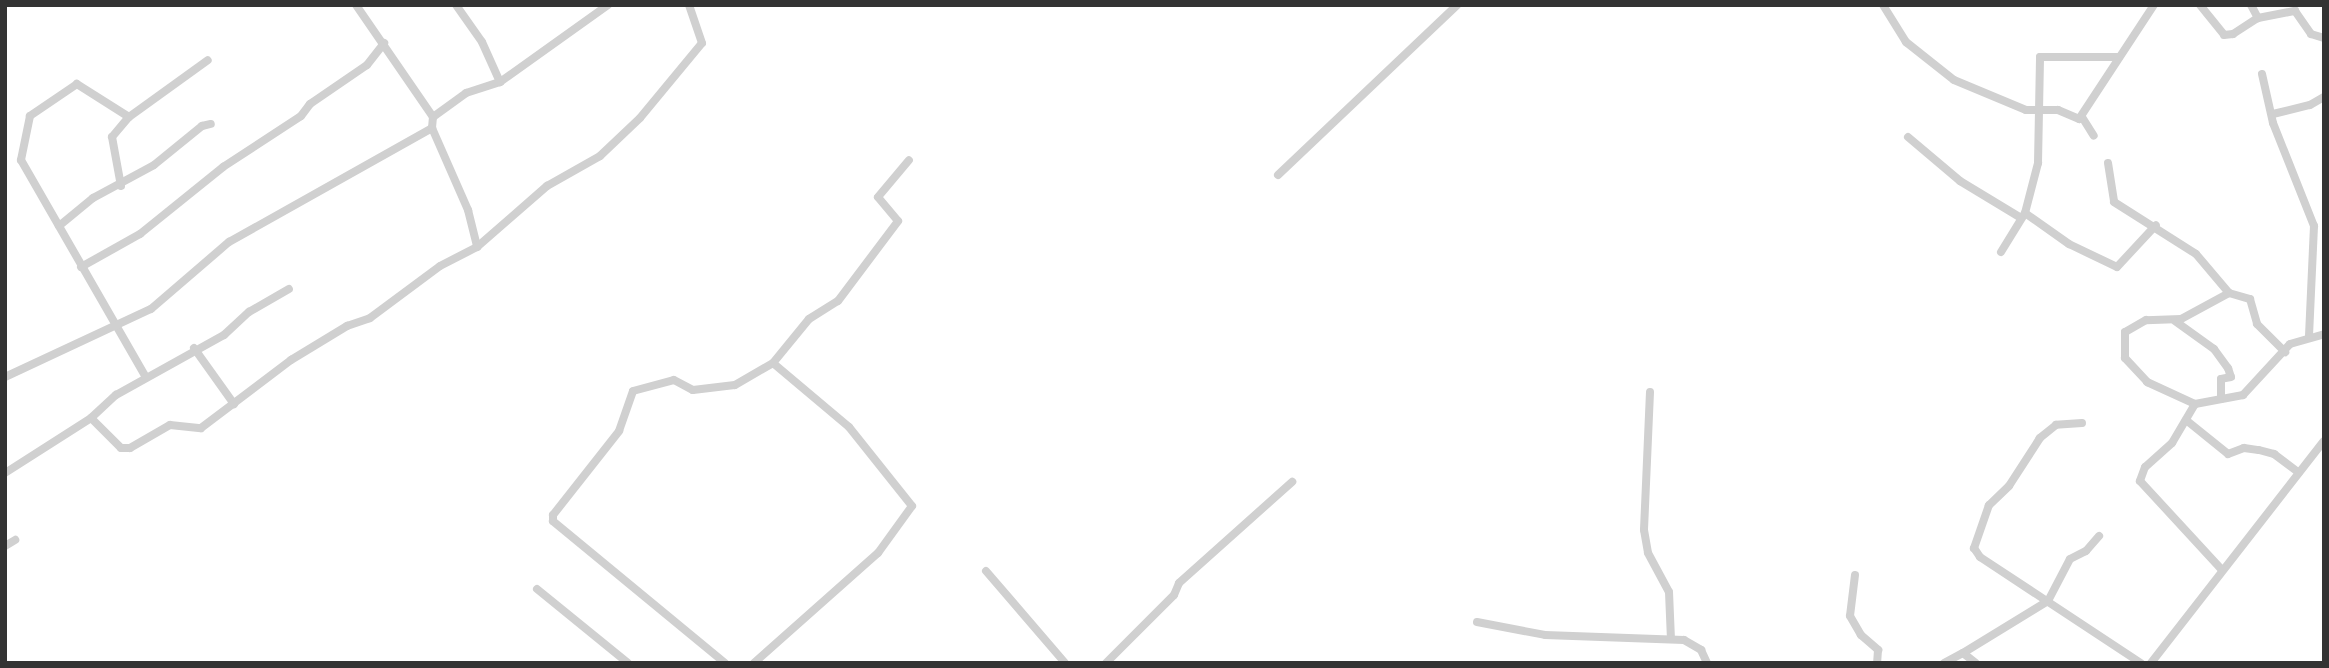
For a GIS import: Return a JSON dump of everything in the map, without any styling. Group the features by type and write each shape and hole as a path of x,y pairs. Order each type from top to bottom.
{"street":[{"path":"356,5 433,117 432,128 468,210 477,247"},
{"path":"456,5 482,43 500,82"},
{"path":"433,117 466,93 500,82 608,5"},
{"path":"91,418 114,445 130,448 164,427 201,428 291,360 347,326 370,318 440,266 477,247 547,186 600,156 640,118 702,43 690,5"},
{"path":"1278,175 1457,5"},
{"path":"1883,5 1906,42 1938,71 2026,110 2036,109 2082,117 2094,136"},
{"path":"2082,117 2154,5"},
{"path":"2200,5 2224,35 2233,34 2258,18 2296,11 2311,34 2324,38"},
{"path":"2250,5 2258,18"},
{"path":"82,267 140,234 204,187 223,167 301,116 310,104 367,65 384,43"},
{"path":"2001,252 2023,215 2038,163 2036,109 2041,93 2038,64 2042,54 2119,57"},
{"path":"121,186 112,137 129,117 208,60"},
{"path":"2262,74 2273,114 2314,226 2309,338"},
{"path":"129,117 77,84 30,116 21,160 82,267 113,328 146,377"},
{"path":"2273,114 2324,97"},
{"path":"59,226 111,186 121,186 211,124"},
{"path":"5,377 151,309 229,242 432,128"},
{"path":"1908,137 1960,181 2088,255 2117,267 2156,225"},
{"path":"725,663 552,518 619,431 634,391 674,380 693,390 735,385 773,363 809,319 838,301 856,282 898,221 878,197 909,160"},
{"path":"2108,163 2114,202 2156,225 2201,259 2229,293 2250,299 2257,324 2285,352"},
{"path":"5,473 91,418 146,377 194,348 224,335 249,313 289,289"},
{"path":"2229,293 2175,321 2147,320 2125,332 2123,355 2147,382 2195,404 2251,390 2290,344 2323,337"},
{"path":"2175,321 2214,349 2228,368 2231,377 2221,379 2221,399"},
{"path":"194,348 233,404"},
{"path":"754,663 878,553 912,506 849,427 773,363"},
{"path":"1650,392 1644,530 1648,553 1669,592 1671,639"},
{"path":"2195,404 2166,450 2145,467 2140,481 2222,570"},
{"path":"2186,420 2228,454 2244,448 2274,454 2299,473"},
{"path":"2082,423 2056,425 2040,438 2010,486 1989,505 1975,543 1980,557 2141,663"},
{"path":"2151,663 2324,441"},
{"path":"1105,663 1174,595 1179,583 1292,482"},
{"path":"1944,663 2048,601 2070,559 2086,551 2099,536"},
{"path":"5,546 15,540"},
{"path":"986,571 1065,663"},
{"path":"1855,575 1850,616 1878,658 1889,663"},
{"path":"537,589 628,663"},
{"path":"1477,622 1545,635 1671,639 1698,647 1707,663"},
{"path":"1963,653 1976,663"}]}
